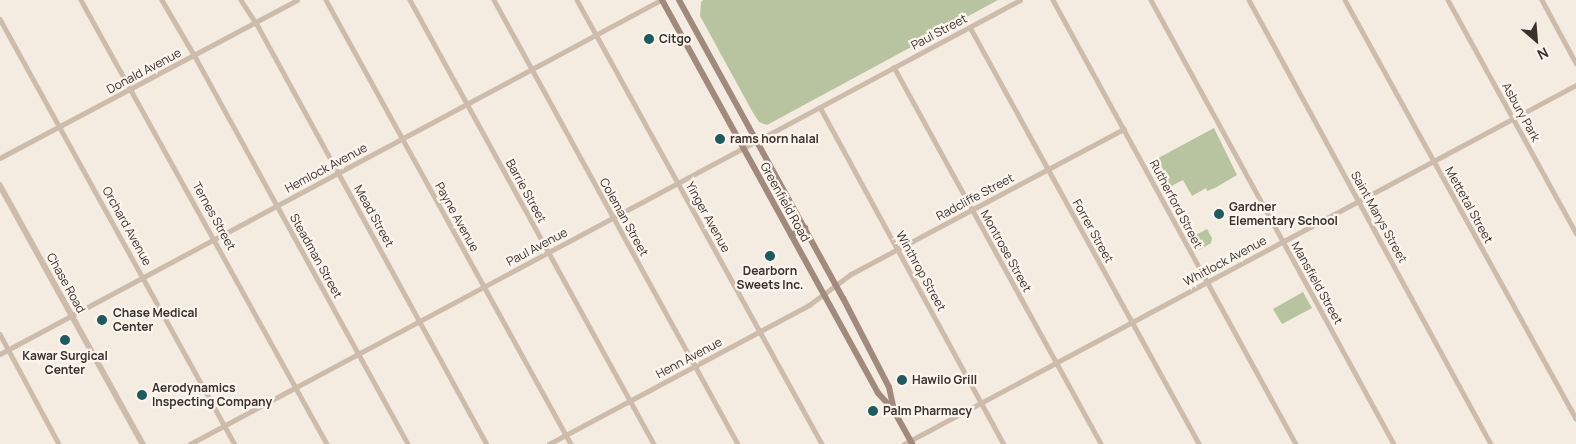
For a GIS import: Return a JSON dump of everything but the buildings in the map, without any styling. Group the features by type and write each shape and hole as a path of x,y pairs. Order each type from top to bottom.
{"main road":[{"name":"Greenfield Road","path":"661,0 878,393 894,411"},
{"name":"Greenfield Road","path":"679,0 836,285 888,387 894,411 909,443"},
{"path":"791,235 805,228"}],"street":[{"name":"Ternes Street","path":"81,0 328,444"},
{"name":"Steadman Street","path":"162,0 408,444"},
{"name":"Mead Street","path":"241,0 339,173 487,444"},
{"name":"Donald Avenue","path":"0,158 297,0"},
{"name":"Payne Avenue","path":"326,0 571,444"},
{"name":"Barrie Street","path":"410,0 654,444"},
{"name":"Coleman Street","path":"494,0 738,444"},
{"name":"Yinger Avenue","path":"577,0 822,444"},
{"name":"Hemlock Avenue","path":"0,354 661,0"},
{"name":"Paul Street","path":"894,67 1020,0"},
{"name":"Rutherford Street","path":"1053,0 1206,283 1296,444"},
{"name":"Mansfield Street","path":"1151,0 1394,444"},
{"name":"Saint Marys Street","path":"1249,0 1491,444"},
{"name":"Mettetal Street","path":"1345,0 1576,419"},
{"name":"Asbury Park","path":"1448,0 1576,234"},
{"path":"1542,0 1576,63"},
{"name":"Orchard Avenue","path":"0,19 235,444"},
{"name":"Forrer Street","path":"970,27 1199,444"},
{"name":"Paul Avenue","path":"190,444 894,67"},
{"name":"Montrose Street","path":"894,67 1101,444"},
{"name":"Whitlock Avenue","path":"909,443 1576,85"},
{"name":"Winthrop Street","path":"820,107 1004,444"},
{"name":"Radcliffe Street","path":"836,285 898,249 1124,129"},
{"name":"Chase Road","path":"0,185 143,444"},
{"name":"Henn Avenue","path":"549,444 760,331 824,295 836,285"},
{"path":"0,334 59,444"}],"green space":[{"path":"703,0 998,0 767,125 759,122 752,111 700,16 701,2"},
{"path":"1214,128 1237,175 1215,188 1207,191 1206,188 1192,196 1183,180 1164,190 1149,163"},
{"path":"1207,229 1212,238 1211,243 1199,250 1192,237"},
{"path":"1303,292 1312,308 1282,324 1273,309"}],"place":[{"name":"Citgo","path":"649,39"},
{"name":"rams horn halal","path":"720,139"},
{"name":"Gardner Elementary School","path":"1219,214"},
{"name":"Dearborn Sweets Inc.","path":"770,256"},
{"name":"Chase Medical Center","path":"102,320"},
{"name":"Kawar Surgical Center","path":"65,340"},
{"name":"Hawilo Grill","path":"902,380"},
{"name":"Aerodynamics Inspecting Company","path":"142,395"},
{"name":"Palm Pharmacy","path":"873,411"}]}
